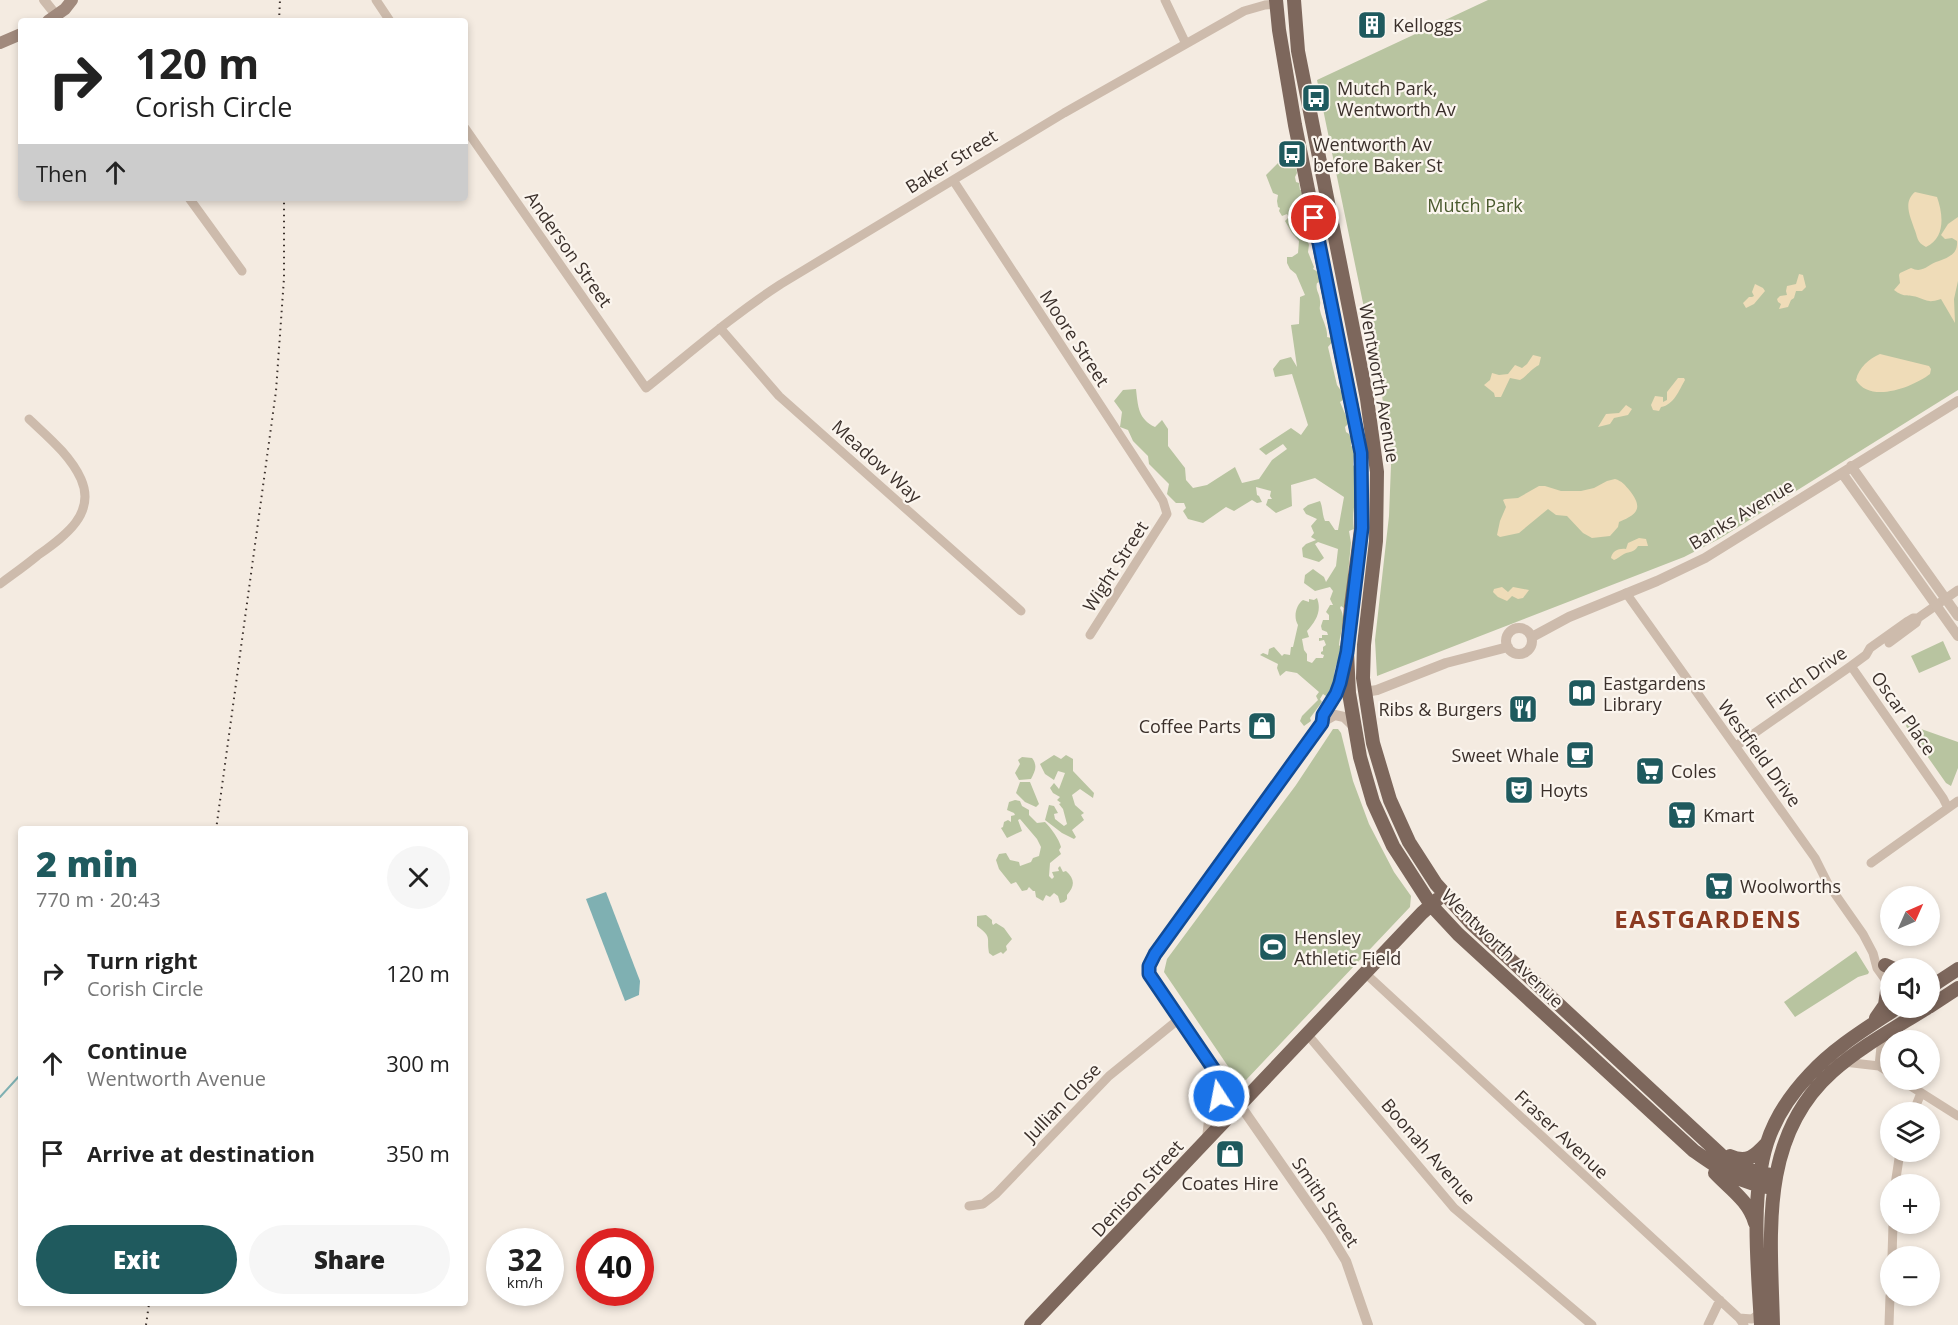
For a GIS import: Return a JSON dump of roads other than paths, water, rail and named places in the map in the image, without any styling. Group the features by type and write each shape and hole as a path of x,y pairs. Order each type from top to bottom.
{"main road":[{"path":"55,18 72,0"},
{"name":"Baker Street","path":"1276,2 1294,2"},
{"name":"Wentworth Avenue","path":"1276,2 1295,125 1361,453 1362,528 1347,652 1349,693 1354,727 1363,772 1373,802 1396,851 1431,904 1449,926 1694,1151 1732,1177 1774,1182"},
{"name":"Wentworth Avenue","path":"1294,2 1298,51 1367,399 1377,472 1376,541 1364,645 1365,692 1373,743 1390,800 1409,842 1444,894 1471,923 1703,1139 1734,1165 1759,1180"},
{"path":"0,43 18,35"},
{"path":"1349,693 1365,692"},
{"name":"Denison Street","path":"1031,1325 1431,904 1444,894"},
{"path":"1940,980 1958,969"},
{"path":"1940,999 1958,988"},
{"path":"1872,1024 1880,1012"},
{"path":"1760,1319 1759,1180 1767,1143 1785,1106 1811,1073 1844,1044 1881,1018"},
{"path":"1891,1030 1906,1018"},
{"path":"1773,1325 1774,1182 1784,1143 1798,1114 1820,1084 1844,1062 1880,1038"},
{"path":"1703,1139 1730,1157 1742,1160 1754,1156 1767,1143"},
{"path":"1694,1151 1748,1206 1758,1231"}],"street":[{"path":"44,0 53,18"},
{"path":"376,0 388,18"},
{"path":"1165,0 1186,44"},
{"name":"Baker Street","path":"646,388 720,328 771,291 1064,113 1244,11 1276,2"},
{"name":"Anderson Street","path":"468,132 646,388"},
{"name":"Moore Street","path":"953,180 1163,501 1167,514"},
{"path":"191,201 242,271"},
{"name":"Meadow Way","path":"720,328 779,396 1021,611"},
{"name":"Banks Avenue","path":"1532,637 1569,617 1705,558 1958,401"},
{"path":"0,584 69,533 84,502 85,490 80,478 58,447 29,419"},
{"path":"1846,470 1940,602 1958,636"},
{"name":"Wight Street","path":"1090,635 1167,514"},
{"name":"Finch Drive","path":"1736,746 1851,666 1866,655 1870,648 1908,621 1918,618 1958,590"},
{"name":"Westfield Drive","path":"1626,594 1812,853 1828,884 1863,934 1873,953 1877,968 1880,970"},
{"path":"1940,602 1958,616"},
{"path":"1524,629 1532,637 1532,645 1527,652 1516,654 1508,647 1508,636 1512,630 1524,629"},
{"path":"1365,692 1377,690 1446,663 1508,647"},
{"name":"Smith Street","path":"1347,652 1340,683 1323,715 1322,723 1151,960 1149,974 1329,1233 1346,1261 1368,1325"},
{"name":"Oscar Place","path":"1851,666 1948,808"},
{"path":"1322,723 1335,715 1344,717 1354,727"},
{"path":"1871,863 1958,801"},
{"name":"Westfield Drive","path":"1863,934 1881,958"},
{"name":"Fraser Avenue","path":"1365,973 1741,1321 1760,1319"},
{"path":"1943,998 1958,999"},
{"name":"Jullian Close","path":"969,1206 983,1204 996,1194 1109,1076 1179,1019"},
{"name":"Boonah Avenue","path":"1307,1034 1454,1208 1592,1325"},
{"path":"1844,1062 1879,1066 1880,1056"},
{"path":"1207,1139 1209,1120 1219,1096 1219,1077"},
{"path":"1916,1090 1958,1116"},
{"path":"1917,1102 1921,1093"},
{"path":"1708,1325 1720,1300"},
{"path":"1889,1325 1890,1306"}],"water":[{"path":"606,892 640,981 639,995 625,1001 586,899"}],"waterway":[{"path":"0,1097 18,1077"}],"railway":[{"path":"279,18 280,0"},
{"path":"217,826 276,391 284,278 284,201"},
{"path":"146,1325 149,1306"}],"place":[{"name":"Kelloggs","path":"1372,25"},
{"name":"Mutch Park, Wentworth Av","path":"1316,98"},
{"name":"Wentworth Av before Baker St","path":"1292,154"},
{"name":"Eastgardens Library","path":"1582,693"},
{"name":"Ribs & Burgers","path":"1523,709"},
{"name":"Coffee Parts","path":"1262,726"},
{"name":"Sweet Whale","path":"1580,755"},
{"name":"Coles","path":"1650,771"},
{"name":"Hoyts","path":"1519,790"},
{"name":"Kmart","path":"1682,815"},
{"name":"Woolworths","path":"1719,886"},
{"name":"Hensley Athletic Field","path":"1273,947"},
{"name":"Coates Hire","path":"1230,1154"}],"district":[{"name":"EASTGARDENS","path":"1708,918"}],"park label":[{"name":"Mutch Park","path":"1475,205"}]}
